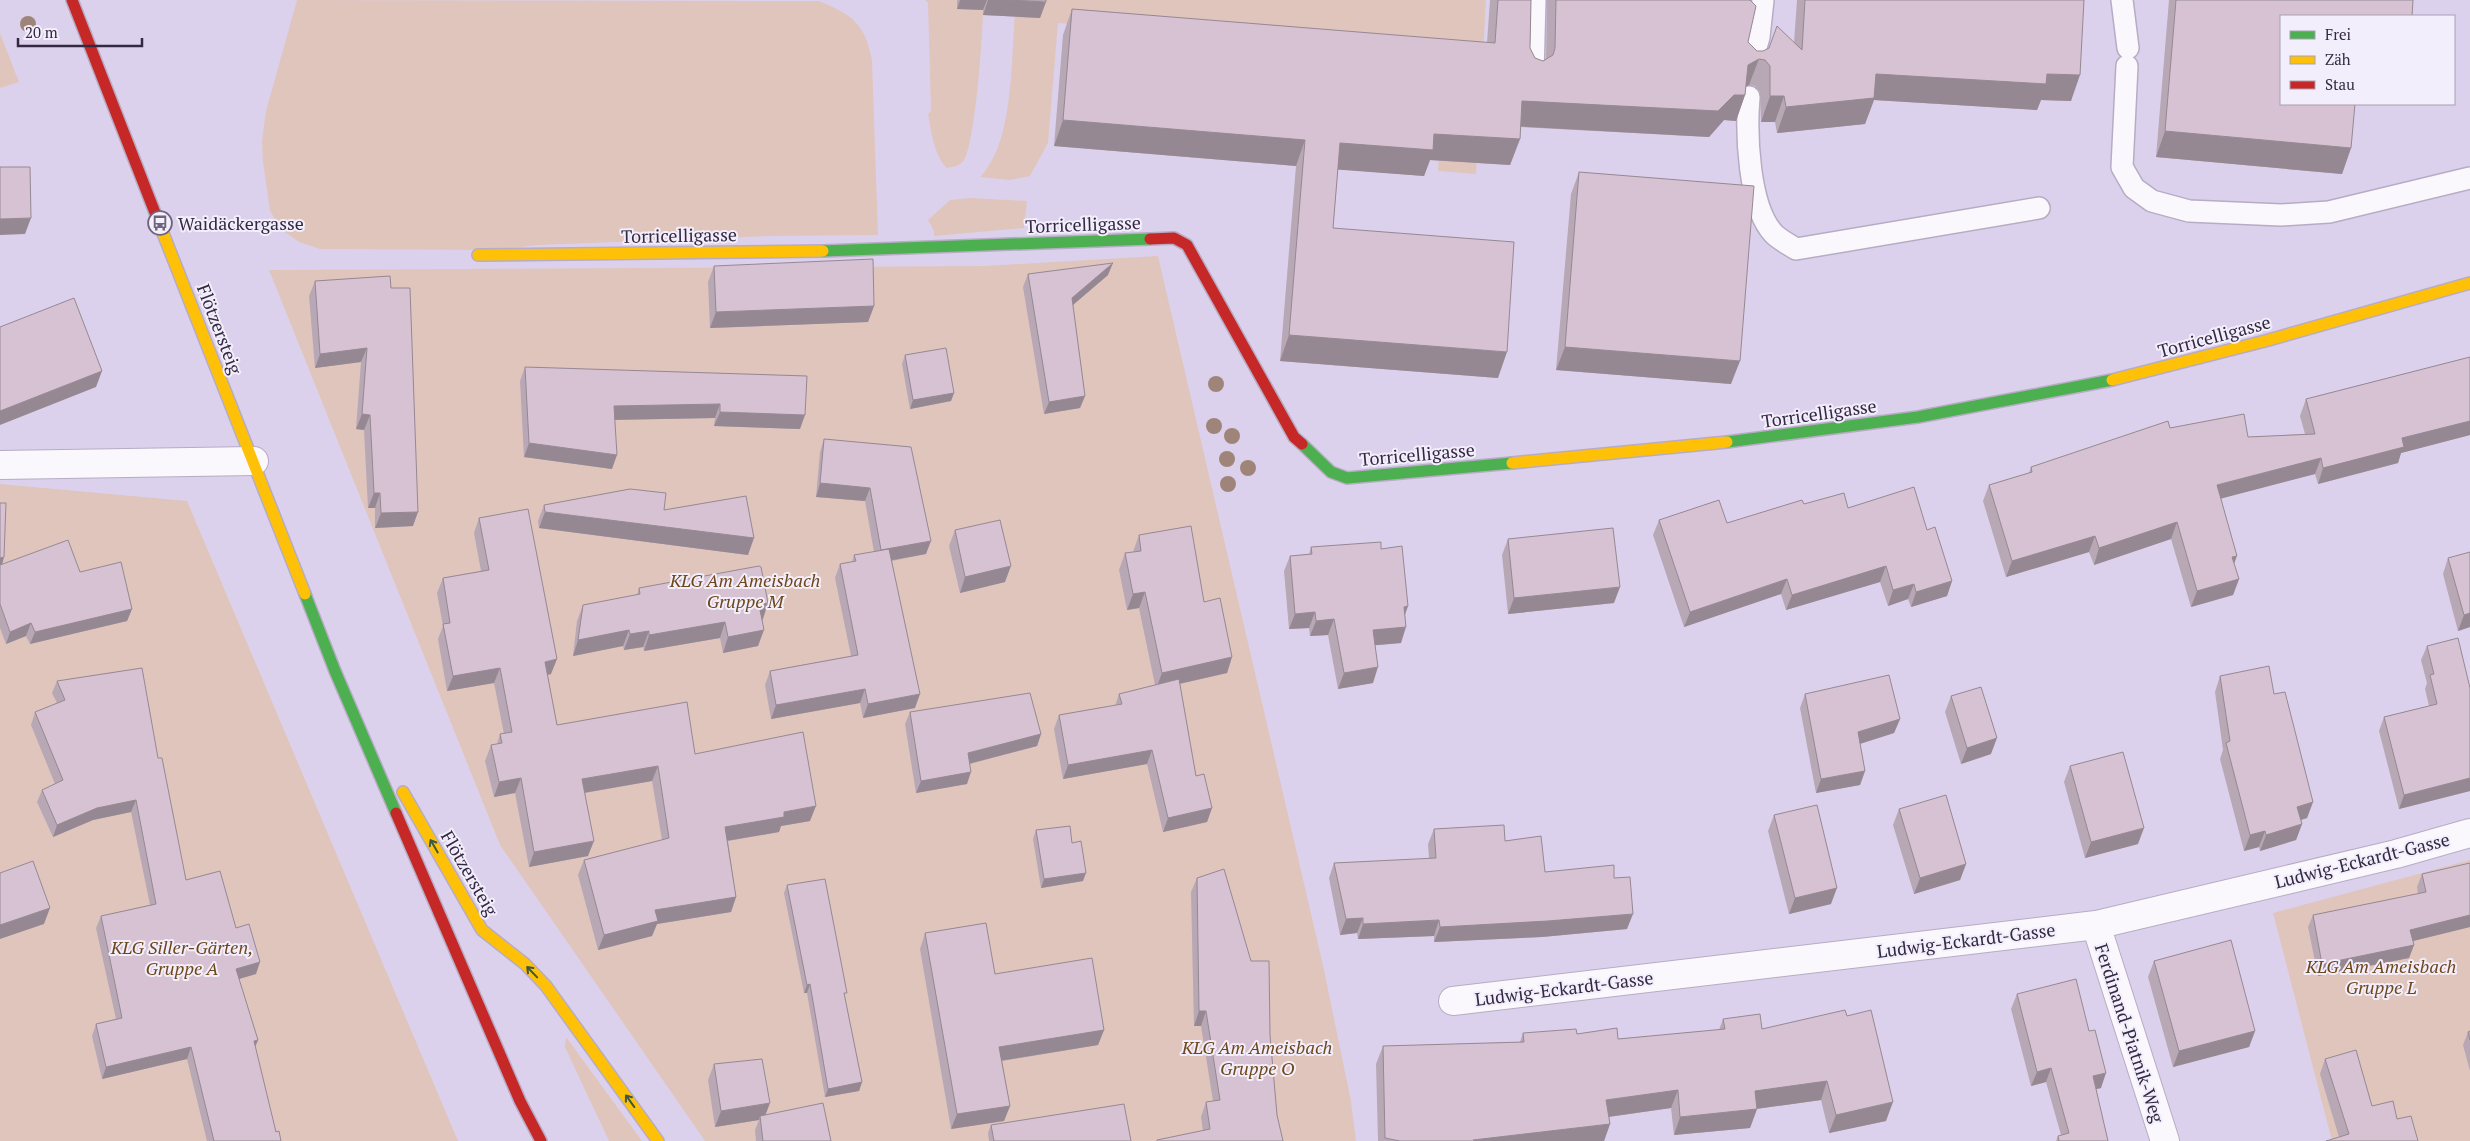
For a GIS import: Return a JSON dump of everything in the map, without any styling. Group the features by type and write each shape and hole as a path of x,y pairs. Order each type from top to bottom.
{"street":[{"name":"Flötzersteig","path":"72,0 335,671 520,1100 541,1141"},
{"name":"Torricelligasse","path":"478,255 849,251 1174,238 1187,245 1294,436 1331,472 1347,478 1751,440 1918,417 2041,395 2161,369 2470,282"},
{"path":"0,465 254,461"},
{"name":"Flötzersteig","path":"335,671 389,766"},
{"name":"Flötzersteig","path":"398,783 482,930 525,964 546,986 658,1141"},
{"name":"Ludwig-Eckardt-Gasse","path":"1453,1001 2096,925 2386,856 2470,833"},
{"name":"Ferdinand-Piatnik-Weg","path":"2096,925 2165,1141"},
{"path":"520,1100 531,1141"}],"lane":[{"path":"1533,74 1535,0"},
{"path":"1751,65 1759,37 1763,0"},
{"path":"2122,0 2127,57 2122,167 2134,188 2152,201 2189,211 2281,216 2329,212 2470,178"},
{"path":"1749,97 1747,145 1759,206 1774,234 1796,250 2039,208"}],"green space":[{"path":"297,0 819,1 840,11 855,22 861,29 869,47 872,60 878,235 771,236 538,245 496,250 320,249 299,242 282,230 270,211 262,141 266,111"},
{"path":"925,0 957,0 957,9 983,10 978,88 972,133 964,160 956,166 947,168 936,150 928,114 931,111 928,3"},
{"path":"1042,0 1486,0 1476,174 1438,171 1446,54 1058,23 1048,143 1030,176 1010,180 980,177 991,162 1005,122 1009,99 1015,12"},
{"path":"0,33 19,82 0,88"},
{"path":"970,198 1027,201 1024,228 934,236 934,231 928,220 950,200"},
{"name":"KLG Am Ameisbach Gruppe M","path":"1158,256 1323,965 1351,1101 1356,1141 705,1141 500,845 269,270 984,266"},
{"name":"KLG Siller-Gärten, Gruppe A","path":"0,484 187,501 458,1141 0,1141"},
{"name":"KLG Am Ameisbach Gruppe L","path":"2470,860 2470,1141 2332,1141 2273,913"},
{"path":"566,1037 642,1141 609,1141 565,1047"}],"building":[{"path":"1009,0 1046,0 1046,2"},
{"path":"1498,0 1531,0 1530,48 1535,58 1543,61 1553,55 1555,48 1556,0 1750,0 1756,6 1748,42 1757,51 1763,51 1769,48 1777,26 1802,50 1805,0 2084,0 2080,75 2047,74 2046,84 1876,74 1874,98 1786,107 1784,96 1770,96 1770,66 1765,60 1759,59 1748,65 1745,95 1734,95 1718,111 1522,101 1520,139 1434,134 1433,150 1340,143 1333,228 1514,242 1507,352 1289,335 1305,140 1063,120 1072,9 1495,43"},
{"path":"2176,0 2413,0 2412,15 2280,15 2280,105 2355,105 2351,148 2165,131"},
{"path":"0,167 30,167 31,218 0,219"},
{"path":"1579,172 1754,186 1740,361 1565,347"},
{"path":"873,259 874,306 716,312 714,266"},
{"path":"1113,263 1072,298 1085,396 1049,402 1028,274"},
{"path":"390,276 391,288 410,288 418,512 381,513 380,493 374,493 370,415 362,414 367,348 320,354 315,281"},
{"path":"74,298 102,371 0,411 0,327"},
{"path":"946,348 954,393 913,400 905,355"},
{"path":"2470,357 2470,421 2402,438 2404,447 2323,468 2321,458 2217,485 2237,556 2232,557 2239,579 2197,591 2177,522 2099,548 2095,536 2012,561 1989,485 2032,472 2031,467 2168,421 2170,428 2244,414 2248,437 2315,434 2306,399"},
{"path":"525,367 807,376 805,415 720,412 720,404 614,406 617,455 529,443"},
{"path":"824,439 911,447 931,541 881,550 870,488 820,483"},
{"path":"1914,487 1927,530 1935,527 1952,581 1916,592 1914,584 1893,590 1886,566 1792,595 1787,579 1690,612 1659,520 1719,500 1727,523 1802,500 1804,504 1844,493 1848,508"},
{"path":"630,489 666,493 664,510 746,496 754,538 545,512 544,505"},
{"path":"0,503 6,503 4,557 0,558"},
{"path":"528,509 557,659 545,662 557,725 687,702 695,754 803,732 816,806 784,812 784,817 725,827 736,897 655,910 658,921 604,935 584,860 669,838 658,766 582,779 594,841 534,852 521,778 499,782 491,745 502,743 500,734 512,732 500,668 453,676 443,624 450,623 443,578 489,570 479,518"},
{"path":"1000,520 1011,566 965,577 955,530"},
{"path":"1191,526 1204,602 1220,598 1232,657 1162,673 1145,592 1133,594 1125,553 1141,551 1139,535"},
{"path":"1613,528 1620,587 1514,598 1508,539"},
{"path":"68,540 80,572 121,562 132,609 35,632 31,623 10,632 0,604 0,565"},
{"path":"1381,542 1381,549 1402,546 1408,606 1404,607 1406,627 1373,630 1378,667 1344,673 1334,619 1316,621 1315,612 1295,614 1290,556 1312,554 1311,547"},
{"path":"889,549 920,694 868,704 865,689 776,705 770,671 858,655 840,564 856,561 854,555"},
{"path":"2470,552 2470,613 2464,615 2448,558"},
{"path":"761,567 768,603 759,605 764,630 728,637 725,622 649,635 649,631 630,634 629,630 578,640 583,605 640,594 639,588"},
{"path":"2458,638 2470,688 2470,778 2404,795 2384,717 2437,704 2430,675 2434,674 2427,646"},
{"path":"2269,666 2274,694 2285,692 2313,802 2297,807 2302,824 2266,835 2265,831 2250,835 2226,743 2230,741 2220,676"},
{"path":"142,668 158,758 162,758 186,880 220,871 236,928 249,924 260,962 236,969 258,1040 254,1041 276,1132 279,1131 281,1141 214,1141 191,1047 106,1067 96,1024 122,1018 101,916 156,904 136,800 97,808 57,825 42,790 63,780 35,712 65,700 57,681"},
{"path":"1889,675 1900,719 1858,732 1865,771 1821,779 1805,694"},
{"path":"1179,679 1196,776 1204,774 1212,808 1168,818 1152,750 1068,765 1059,715 1122,704 1119,694"},
{"path":"1981,687 1997,738 1967,748 1951,696"},
{"path":"1030,693 1041,734 968,753 971,772 921,781 910,712"},
{"path":"2123,752 2144,828 2091,842 2070,766"},
{"path":"1946,795 1966,864 1920,878 1899,809"},
{"path":"1817,805 1837,888 1795,898 1774,815"},
{"path":"1504,825 1505,841 1541,836 1545,872 1614,865 1614,878 1630,877 1633,914 1440,927 1439,920 1363,924 1363,918 1346,919 1334,863 1436,858 1434,829"},
{"path":"1070,826 1072,843 1081,841 1086,873 1044,879 1036,830"},
{"path":"33,861 50,908 0,925 0,873"},
{"path":"2470,863 2470,915 2410,930 2414,945 2322,964 2313,915 2426,892 2422,874"},
{"path":"1224,869 1251,961 1269,961 1270,1035 1277,1115 1283,1141 1157,1141 1210,1129 1206,1102 1220,1100 1206,1011 1199,1011 1197,878"},
{"path":"825,879 847,993 844,993 862,1082 828,1089 810,984 807,985 787,885"},
{"path":"986,923 995,974 1092,958 1104,1030 999,1047 1010,1106 957,1114 925,933"},
{"path":"2231,940 2255,1031 2179,1051 2154,961"},
{"path":"2076,979 2089,1031 2095,1030 2106,1073 2093,1076 2108,1141 2059,1141 2058,1136 2069,1133 2051,1068 2037,1072 2017,994"},
{"path":"1845,1010 1847,1016 1871,1010 1893,1102 1836,1115 1827,1081 1755,1091 1757,1109 1680,1117 1678,1090 1606,1100 1610,1124 1474,1141 1400,1141 1385,1138 1383,1046 1524,1042 1523,1033 1576,1029 1577,1034 1617,1028 1618,1039 1725,1029 1723,1019 1760,1014 1762,1029"},
{"path":"2356,1050 2372,1106 2393,1101 2397,1119 2411,1116 2418,1141 2326,1141 2349,1134 2325,1059"},
{"path":"762,1059 770,1103 721,1111 714,1064"},
{"path":"823,1103 831,1141 763,1141 760,1116"},
{"path":"1124,1104 1131,1141 994,1141 991,1125"}],"traffic: fast":[{"path":"823,251 1150,239"},
{"path":"1727,442 1918,417 2112,380"},
{"path":"1302,444 1331,472 1347,478 1512,463"},
{"path":"305,594 335,671 396,813"}],"traffic: slow":[{"path":"159,223 305,594"},
{"path":"478,255 823,251"},
{"path":"2112,380 2265,341 2470,283"},
{"path":"1512,463 1727,442"},
{"path":"403,792 482,930 525,964 546,986 658,1141"}],"traffic: jam":[{"path":"72,0 159,223"},
{"path":"1150,239 1174,238 1187,245 1294,437 1302,444"},
{"path":"396,813 520,1101 541,1141"}],"place":[{"name":"Waidäckergasse","path":"160,223"}],"park label":[{"name":"KLG Am Ameisbach Gruppe O","path":"1257,1057"}]}
